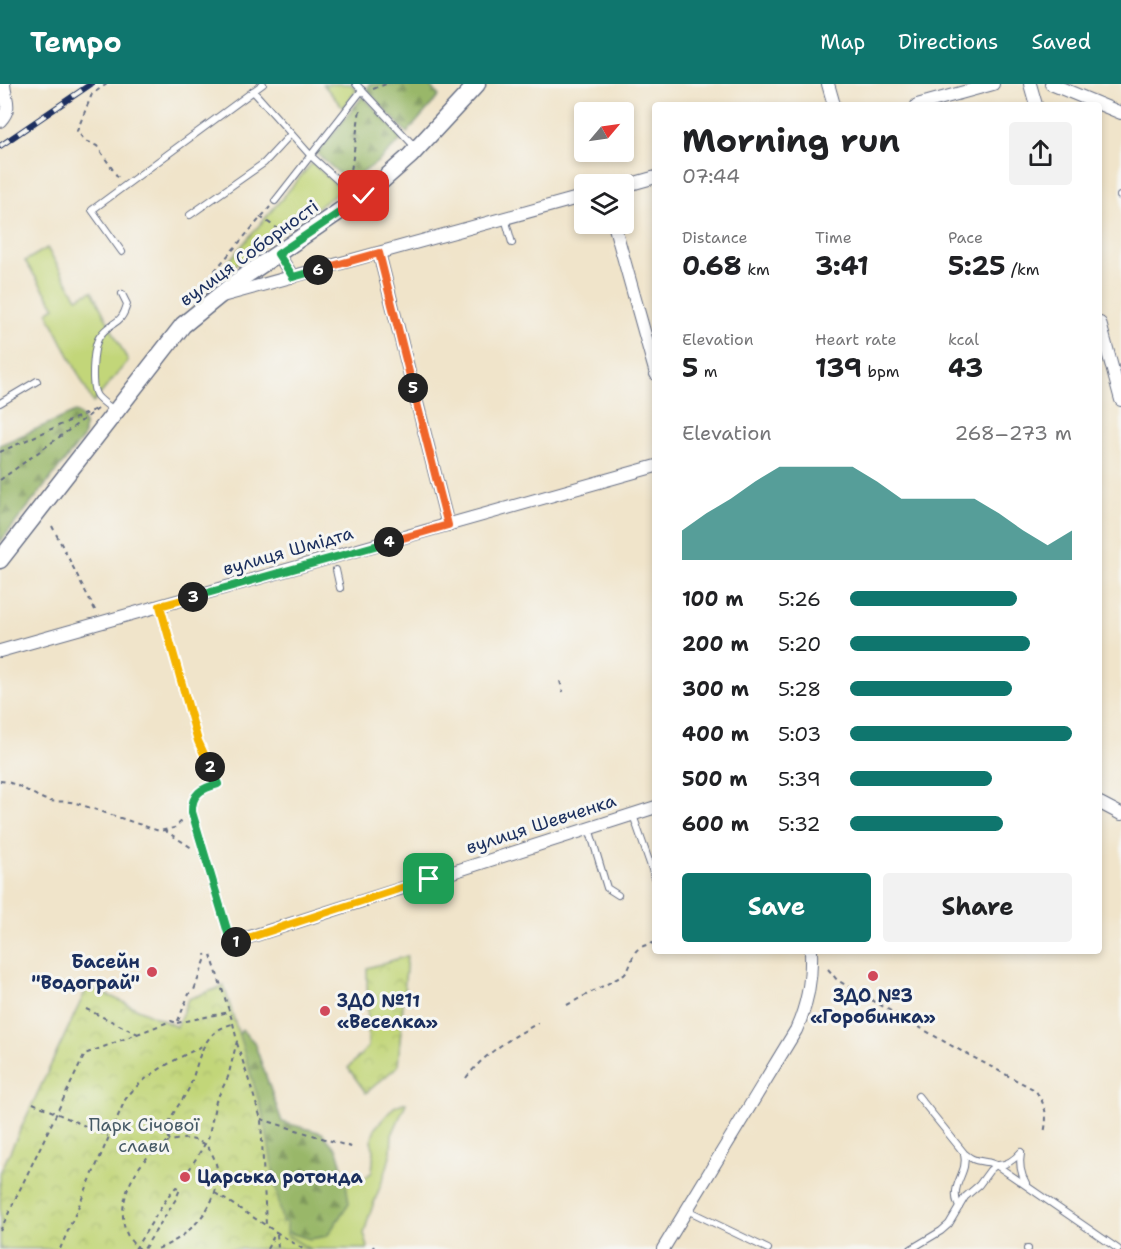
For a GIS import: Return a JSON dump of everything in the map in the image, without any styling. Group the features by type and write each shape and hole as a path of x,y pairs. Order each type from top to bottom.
{"main road":[{"name":"вулиця Соборності","path":"0,560 178,330 215,298 278,254 354,194 393,172 477,84"}],"street":[{"path":"0,121 8,107 4,84"},
{"path":"828,84 833,102"},
{"path":"928,102 993,84"},
{"path":"1030,84 1035,102"},
{"path":"1050,84 1094,102"},
{"path":"1102,105 1121,113"},
{"path":"634,183 652,178"},
{"path":"215,298 574,199"},
{"path":"617,234 652,360"},
{"path":"379,253 448,525"},
{"path":"278,254 293,277"},
{"path":"1103,346 1117,370 1121,400"},
{"name":"вулиця Шмідта","path":"0,651 652,467"},
{"path":"1102,804 1121,814"},
{"name":"вулиця Шевченка","path":"231,943 652,808"},
{"path":"663,1249 796,1030 808,999 812,974 811,954"}],"lane":[{"path":"122,252 92,210 263,84"},
{"path":"356,84 416,149"},
{"path":"275,201 362,90"},
{"path":"253,91 311,156 354,194"},
{"path":"190,216 264,162 291,134"},
{"path":"505,218 512,243"},
{"path":"115,411 98,397 93,380 98,339 124,315 127,304 122,294"},
{"path":"0,403 37,381"},
{"path":"336,570 340,588"},
{"path":"160,606 198,741 218,784 200,791 194,798 192,812 231,943"},
{"path":"633,814 652,869"},
{"path":"589,828 607,888 618,895"},
{"path":"918,1096 971,1159 996,1165 1118,1249"},
{"path":"911,1249 949,1224 964,1197 979,1185 990,1170 996,1165 1011,1161 1021,1152 1020,1170 1032,1189"},
{"path":"959,1207 955,1194 966,1161 964,1153"},
{"path":"687,1209 768,1249"}],"path":[{"path":"107,84 92,94 78,131 85,141 98,146 124,187"},
{"path":"354,194 362,90"},
{"path":"185,304 275,201"},
{"path":"260,217 286,234"},
{"path":"0,452 100,407 0,480"},
{"path":"52,526 101,622"},
{"path":"560,681 563,692"},
{"path":"0,780 13,783 47,800 69,801 154,830 174,828 192,812"},
{"path":"164,830 192,848"},
{"path":"567,1005 624,975 630,968 636,951 640,947 652,943"},
{"path":"177,1023 207,958 205,954"},
{"path":"211,955 261,1119 266,1225"},
{"path":"828,969 837,980 952,1046 1035,1090 1043,1101 1046,1112 1044,1133"},
{"path":"86,1009 138,1034"},
{"path":"0,1231 85,1054 171,1021 177,1023 229,1012"},
{"path":"170,1141 167,1134 169,1125 189,1087 204,1045 222,1026 233,1023"},
{"path":"466,1078 493,1050 538,1023"},
{"path":"189,1170 208,1139 216,1101 228,1077 237,1041"},
{"path":"60,1249 122,1104 135,1087 153,1074 204,1045"},
{"path":"33,1103 108,1136"},
{"path":"261,1119 354,1148"},
{"path":"139,1248 132,1242 126,1231 124,1212 127,1192 134,1174 146,1158 162,1145 176,1139 192,1139 205,1145 213,1157 217,1183 215,1192 210,1204 191,1228 174,1242 157,1249"},
{"path":"176,1187 180,1189 176,1199 139,1248 169,1195 176,1187"},
{"path":"215,1192 303,1249"},
{"path":"267,1249 276,1232"},
{"path":"276,1232 278,1249"}],"green space":[{"path":"323,84 351,84 357,90 343,108"},
{"path":"369,84 428,84 439,96 407,133 367,90"},
{"path":"363,96 402,139 379,161 349,182 317,154"},
{"path":"312,163 342,190 212,281"},
{"path":"47,248 77,298 92,291 128,361 93,403 47,312 55,307 25,261"},
{"path":"75,412 83,419 83,438 0,542 0,445"},
{"path":"407,956 398,1066 366,1093 348,1068 368,1047 367,968"},
{"name":"Парк Січової слави","path":"88,986 177,1027 188,999 224,986 264,1118 282,1222 287,1222 287,1235 309,1249 0,1249 0,1173"},
{"path":"242,1030 254,1042 282,1122 322,1133 337,1150 345,1177 349,1203 327,1236 310,1239 277,1229 231,1046"},
{"path":"406,1103 392,1135 391,1153 386,1171 364,1234 367,1249 309,1249 286,1235 287,1222 338,1191 349,1176 363,1179 372,1172 374,1150 371,1142 375,1128 394,1107"}],"railway":[{"path":"0,146 91,84"}],"place":[{"name":"Басейн \"Водограй\"","path":"152,972"},
{"name":"ЗДО №3 «Горобинка»","path":"873,976"},
{"name":"ЗДО №11 «Веселка»","path":"325,1011"},
{"name":"Царська ротонда","path":"185,1177"}],"route":[{"path":"364,196 278,254 293,277 379,253 448,525 160,606 198,741 218,784 200,791 194,798 192,812 231,943 429,879"}]}
